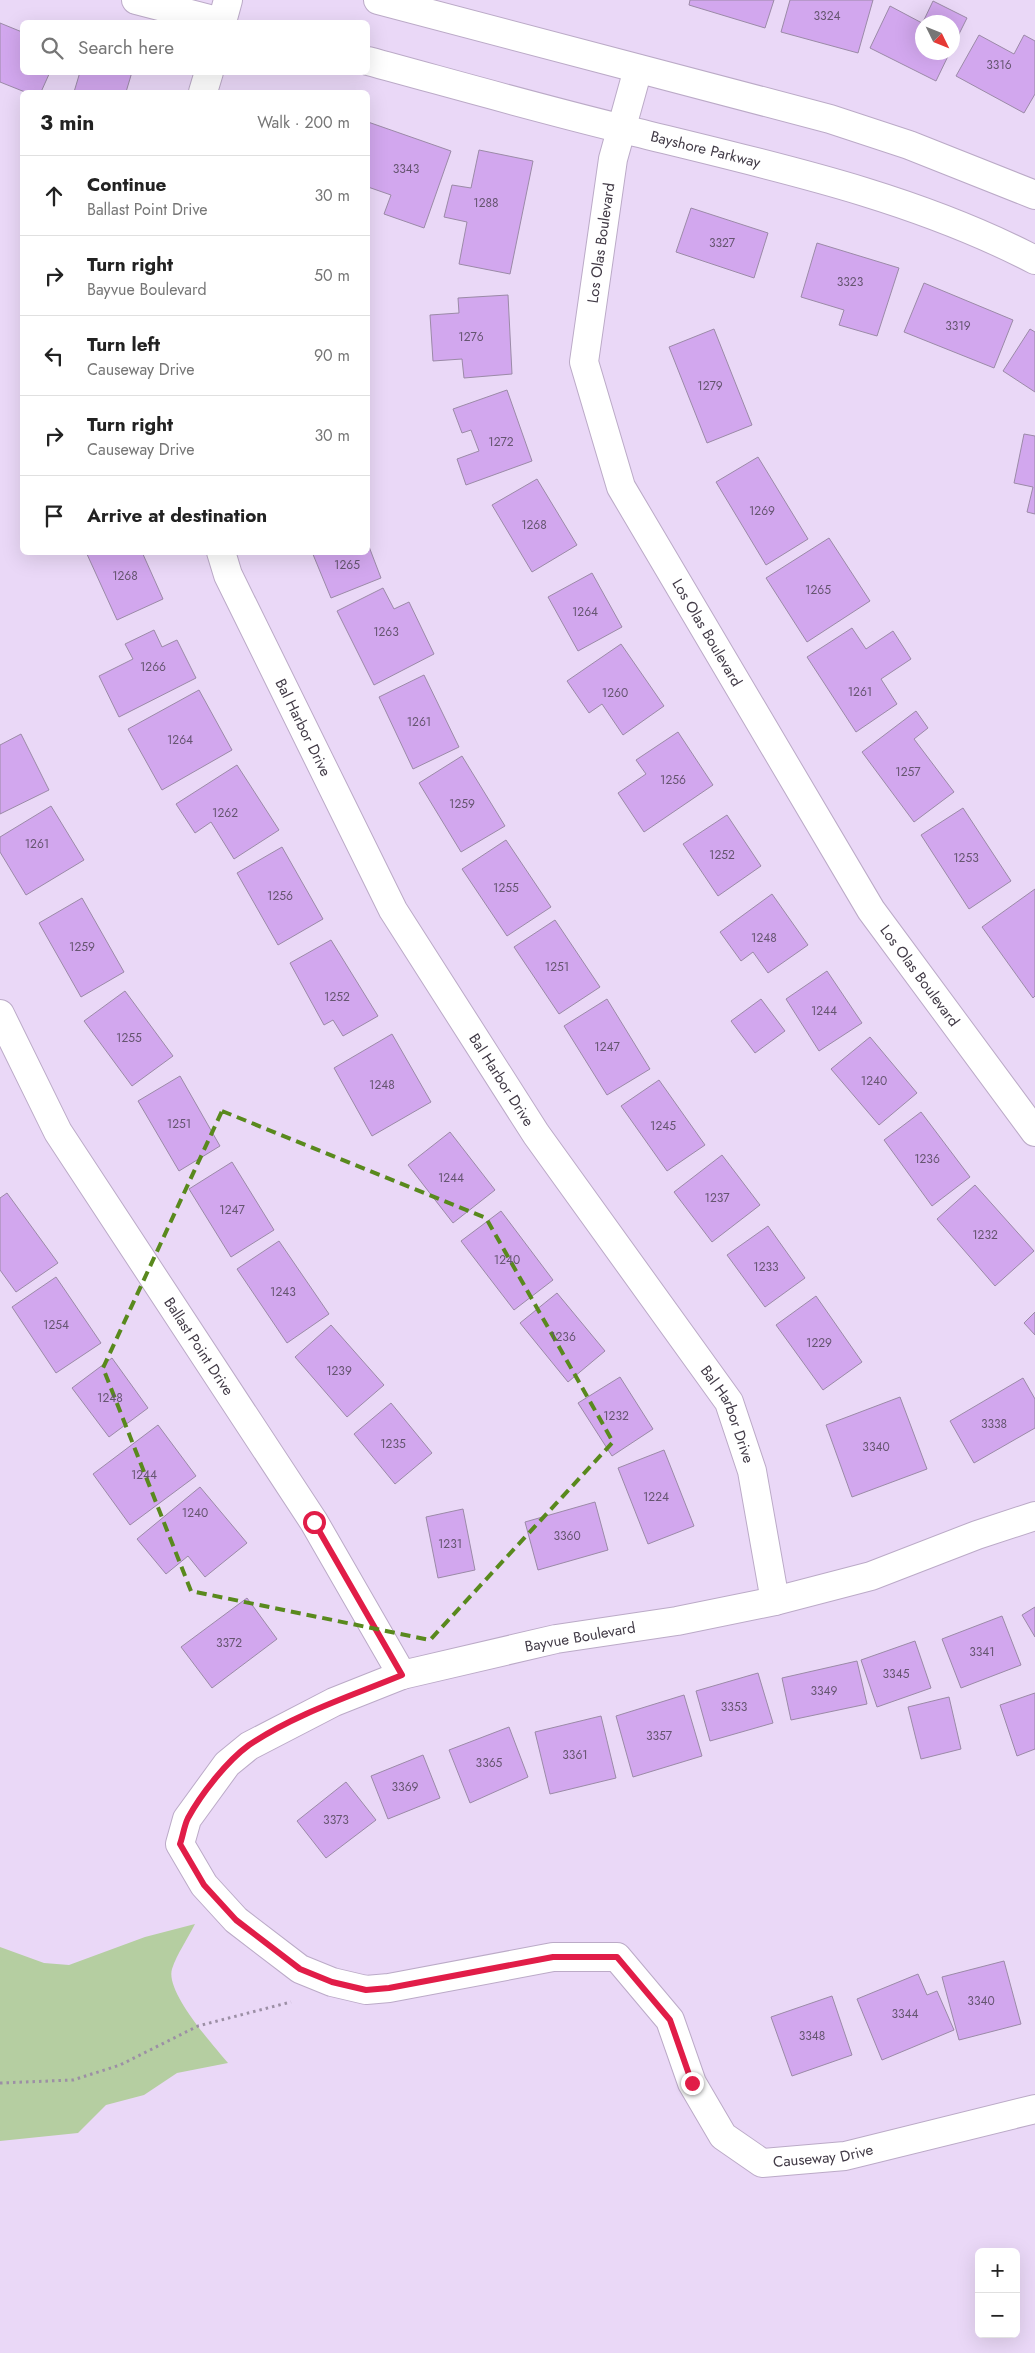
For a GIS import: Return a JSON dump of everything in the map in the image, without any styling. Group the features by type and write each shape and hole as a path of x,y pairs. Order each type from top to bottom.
{"street":[{"path":"136,0 214,20"},
{"path":"223,20 228,0"},
{"path":"378,0 830,119 909,145 1035,195"},
{"name":"Bayshore Parkway","path":"370,62 621,129 774,166 918,209 1035,260"},
{"name":"Los Olas Boulevard","path":"638,69 613,159 584,362 621,487 871,910 1035,1132"},
{"path":"204,90 208,75"},
{"name":"Bal Harbor Drive","path":"222,555 228,575 394,910 536,1134 729,1402 752,1471 775,1601"},
{"name":"Ballast Point Drive","path":"0,1014 58,1132 314,1522 402,1675"},
{"name":"Bayvue Boulevard","path":"180,1844 187,1819 227,1764 249,1746 334,1702 402,1675 556,1639 677,1621 775,1601 871,1576 977,1534 1035,1516"},
{"name":"Causeway Drive","path":"180,1844 204,1885 236,1920 300,1969 332,1982 366,1990 553,1957 617,1957 670,2020 692,2083 722,2136 762,2163 845,2156 1035,2109"}],"path":[{"path":"0,2083 73,2080 120,2065 198,2026 294,2001"}],"highlighted area":[{"path":"222,1111 486,1218 613,1442 430,1640 191,1591 103,1368"}],"green space":[{"path":"195,1924 174,1963 172,1979 176,1991 192,2018 228,2063 177,2073 144,2095 106,2105 78,2133 0,2141 0,1947 44,1963 69,1965 145,1937"}],"building":[{"path":"690,0 774,0 765,28 689,5"},
{"path":"790,0 873,0 858,53 781,32"},
{"path":"933,1 967,18 960,32 960,15 926,15"},
{"path":"890,6 915,19 915,60 946,60 936,81 870,48"},
{"path":"0,23 20,31 20,75 49,75 42,90 20,90 0,82"},
{"path":"979,35 1014,54 1024,35 1035,41 1035,94 1024,113 956,76"},
{"path":"79,75 131,75 127,90 75,90"},
{"path":"370,123 451,151 424,228 384,214 391,195 370,188"},
{"path":"479,150 533,161 510,274 459,264 467,222 444,217 452,185 471,188"},
{"path":"691,208 768,233 754,278 676,252"},
{"path":"817,243 899,268 877,336 839,325 844,310 801,297"},
{"path":"924,283 1013,320 994,368 904,332"},
{"path":"508,295 512,374 464,378 462,359 433,361 430,315 459,313 458,298"},
{"path":"714,329 752,425 707,443 669,347"},
{"path":"1030,329 1035,332 1035,392 1003,371"},
{"path":"507,390 532,461 466,485 457,459 479,451 471,430 462,433 453,409"},
{"path":"1024,434 1035,436 1035,514 1027,512 1033,487 1014,483"},
{"path":"758,457 808,539 766,565 716,482"},
{"path":"537,479 577,545 532,572 492,505"},
{"path":"829,538 870,601 807,642 766,578"},
{"path":"370,549 381,578 331,598 313,555 370,555"},
{"path":"87,555 143,555 163,599 117,620"},
{"path":"592,573 622,627 578,651 548,597"},
{"path":"383,588 394,609 409,602 434,654 374,685 337,611"},
{"path":"852,628 866,649 893,631 911,659 881,679 897,704 856,732 807,657"},
{"path":"154,630 162,647 177,640 196,678 119,717 99,676 133,659 125,644"},
{"path":"621,644 664,706 623,735 602,704 589,713 567,681"},
{"path":"424,675 459,747 413,769 379,697"},
{"path":"199,690 232,750 162,790 128,729"},
{"path":"916,711 928,728 914,739 954,792 914,822 862,752"},
{"path":"678,732 713,785 644,832 618,793 646,774 636,760"},
{"path":"21,734 49,790 0,814 0,745"},
{"path":"462,756 505,826 461,852 419,783"},
{"path":"237,765 279,830 234,859 211,822 195,833 176,804"},
{"path":"51,806 84,860 26,895 0,852 0,837"},
{"path":"963,808 1011,881 969,909 921,835"},
{"path":"727,815 761,866 718,896 683,844"},
{"path":"506,840 551,907 507,936 462,869"},
{"path":"282,847 323,919 278,945 237,873"},
{"path":"1035,889 1035,996 1033,998 982,927"},
{"path":"772,894 808,945 768,973 753,952 741,961 720,932"},
{"path":"82,898 124,972 81,997 39,923"},
{"path":"555,920 600,987 559,1014 514,947"},
{"path":"331,940 378,1016 343,1036 333,1020 324,1025 290,963"},
{"path":"827,971 862,1023 819,1051 786,999"},
{"path":"125,991 173,1056 132,1086 84,1021"},
{"path":"607,999 650,1069 607,1095 564,1026"},
{"path":"761,999 785,1031 755,1053 731,1021"},
{"path":"392,1034 431,1102 372,1136 334,1068"},
{"path":"870,1037 917,1093 879,1125 831,1069"},
{"path":"180,1076 220,1146 179,1171 138,1101"},
{"path":"659,1080 705,1145 667,1171 621,1106"},
{"path":"921,1112 970,1177 932,1206 884,1140"},
{"path":"450,1132 495,1190 453,1223 408,1165"},
{"path":"722,1155 760,1205 712,1242 674,1192"},
{"path":"232,1162 274,1230 231,1257 189,1189"},
{"path":"975,1185 1034,1251 995,1286 937,1219"},
{"path":"7,1193 58,1263 16,1292 0,1270 0,1198"},
{"path":"501,1211 553,1280 514,1310 461,1241"},
{"path":"768,1226 805,1278 765,1307 727,1255"},
{"path":"279,1241 329,1314 287,1343 237,1269"},
{"path":"56,1277 101,1343 56,1373 12,1307"},
{"path":"557,1293 605,1351 568,1382 520,1323"},
{"path":"816,1296 862,1362 823,1390 776,1325"},
{"path":"1035,1312 1035,1335 1024,1323"},
{"path":"331,1325 384,1385 347,1417 295,1357"},
{"path":"112,1358 148,1408 109,1437 72,1388"},
{"path":"620,1377 653,1429 612,1456 578,1403"},
{"path":"1023,1378 1035,1399 1035,1428 974,1463 950,1421"},
{"path":"900,1397 927,1469 852,1497 826,1425"},
{"path":"391,1403 432,1453 395,1484 354,1434"},
{"path":"158,1425 196,1476 130,1525 93,1474"},
{"path":"664,1450 694,1526 648,1544 618,1468"},
{"path":"200,1487 247,1543 205,1577 188,1556 166,1574 137,1539"},
{"path":"595,1502 608,1550 538,1570 525,1522"},
{"path":"463,1509 475,1570 438,1578 426,1517"},
{"path":"247,1598 277,1639 212,1688 181,1647"},
{"path":"1035,1607 1035,1637 1022,1615"},
{"path":"1002,1616 1021,1665 961,1688 942,1639"},
{"path":"915,1641 931,1688 877,1707 861,1660"},
{"path":"857,1661 867,1704 791,1720 782,1678"},
{"path":"758,1673 773,1723 710,1741 696,1691"},
{"path":"1035,1693 1035,1749 1017,1756 1000,1705"},
{"path":"684,1695 702,1756 633,1777 616,1716"},
{"path":"949,1697 961,1749 921,1759 908,1707"},
{"path":"601,1716 616,1778 550,1794 535,1732"},
{"path":"509,1727 528,1777 470,1803 449,1750"},
{"path":"423,1755 440,1798 388,1819 371,1776"},
{"path":"346,1782 376,1820 326,1858 297,1821"},
{"path":"1004,1961 1021,2024 959,2040 942,1977"},
{"path":"918,1974 927,1995 937,1991 954,2030 882,2060 857,1999"},
{"path":"832,1996 852,2055 792,2076 771,2017"}],"route":[{"path":"314,1522 402,1675 334,1702 282,1727 249,1746 227,1764 187,1819 180,1844 204,1885 236,1920 300,1969 332,1982 366,1990 389,1988 553,1957 617,1957 670,2020 692,2083"}]}
